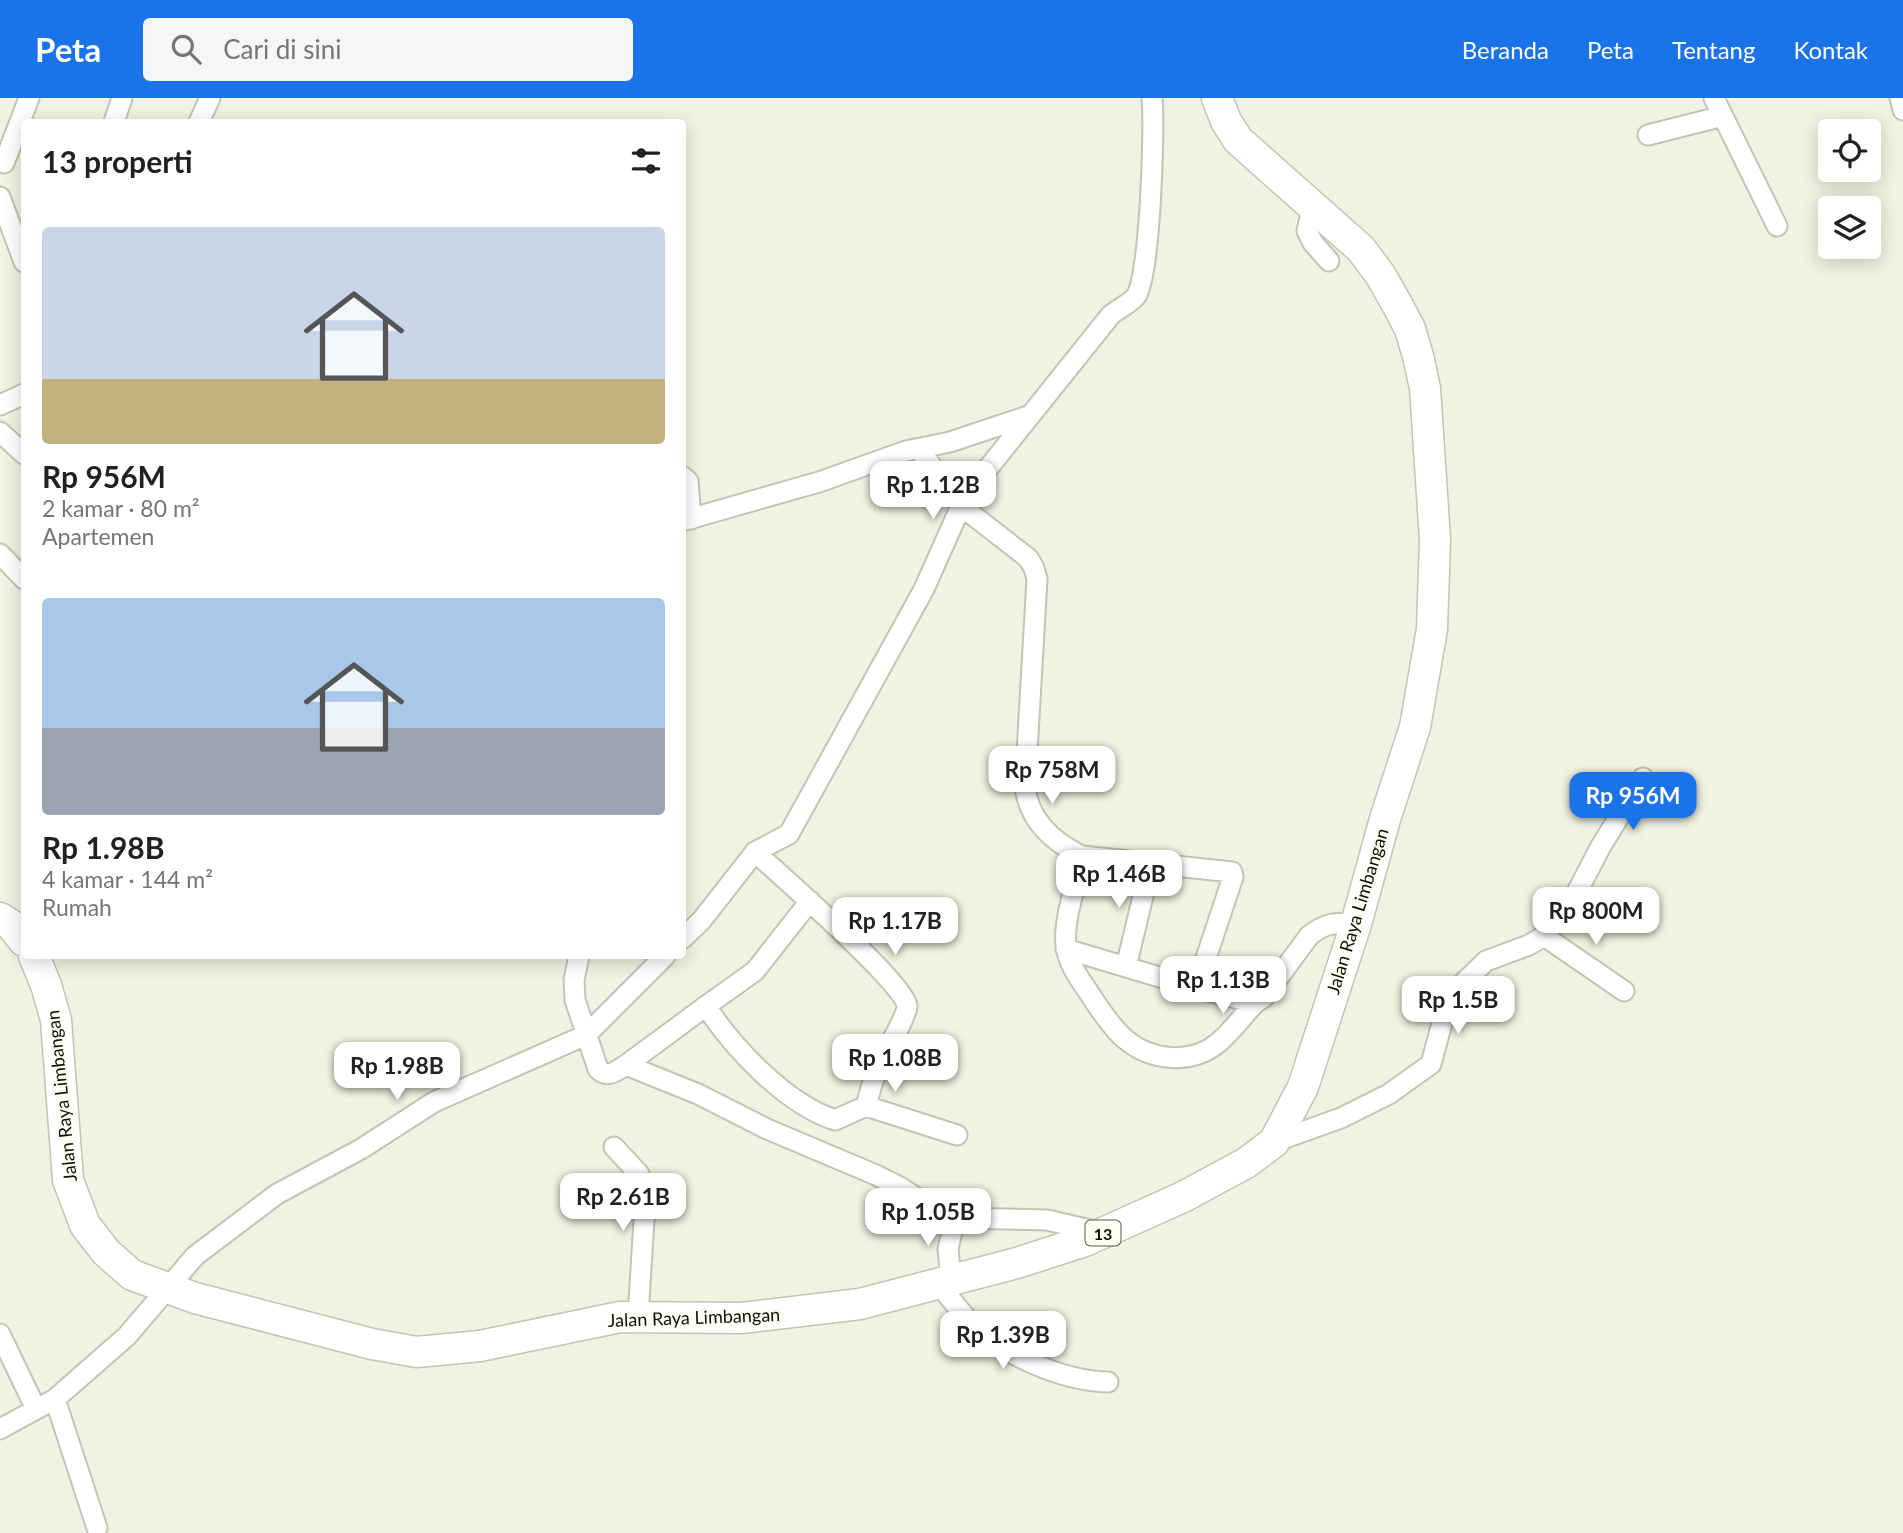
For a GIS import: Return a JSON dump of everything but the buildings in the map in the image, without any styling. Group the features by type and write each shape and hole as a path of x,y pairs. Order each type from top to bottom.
{"highway":[{"name":"Jalan Raya Limbangan","path":"35,959 56,1020 68,1180 85,1225 106,1252 132,1275 195,1298 372,1344 417,1352 480,1346 538,1336 620,1317 741,1318 860,1304 1017,1263 1103,1233 1217,1180 1246,1163 1274,1142 1303,1087 1356,924 1385,819 1415,727 1432,629 1435,540 1425,388 1410,330 1381,276 1361,249 1238,140 1226,121 1217,98"},
{"path":"0,918 11,925 21,937"}],"street":[{"path":"21,164 2,162 29,98"},
{"path":"115,119 122,98"},
{"path":"200,119 210,98"},
{"path":"686,935 701,921 755,852 789,834 924,589 961,506 973,487 1110,316 1136,296 1142,279 1152,176 1152,98"},
{"path":"1900,98 1903,110"},
{"path":"1648,135 1718,107 1777,226"},
{"path":"0,197 21,254"},
{"path":"1313,205 1307,231 1313,243 1329,261"},
{"path":"0,405 21,395"},
{"path":"686,479 687,520 819,482 906,451 1028,416"},
{"path":"0,432 21,451"},
{"path":"919,449 961,506 1028,558 1034,568 1037,579 1026,796 1045,832 1062,846 1082,856 1233,873 1196,988"},
{"path":"0,554 21,576"},
{"path":"1274,1142 1341,1118 1408,1083 1431,1064 1445,1012 1460,986 1486,961 1545,936 1576,894 1601,846 1643,778"},
{"path":"755,852 810,901 884,974 907,1005 878,1067 866,1106"},
{"path":"1082,856 1066,931 1066,949 1073,968 1123,1038 1140,1051 1161,1057 1182,1058 1206,1050 1219,1042 1255,1003 1264,997 1317,929 1337,922 1356,924"},
{"path":"1126,967 1151,863"},
{"path":"578,959 574,980 575,1000 598,1069 610,1074 755,971 810,901"},
{"path":"1545,936 1624,991"},
{"path":"1066,949 1255,1003"},
{"path":"0,1429 55,1399 127,1336 195,1256 277,1194 360,1149 434,1102 586,1035 662,959"},
{"path":"706,1006 722,1031 768,1076 822,1116 835,1120 866,1106 957,1135"},
{"path":"626,1065 698,1094 767,1129 876,1175 901,1187 936,1211 955,1218 1047,1220 1103,1233"},
{"path":"614,1147 639,1174 648,1197 638,1317"},
{"path":"955,1218 948,1248 945,1282 970,1322 1007,1350 1077,1379 1108,1381"},
{"path":"0,1334 36,1409"},
{"path":"55,1399 97,1528"}]}
